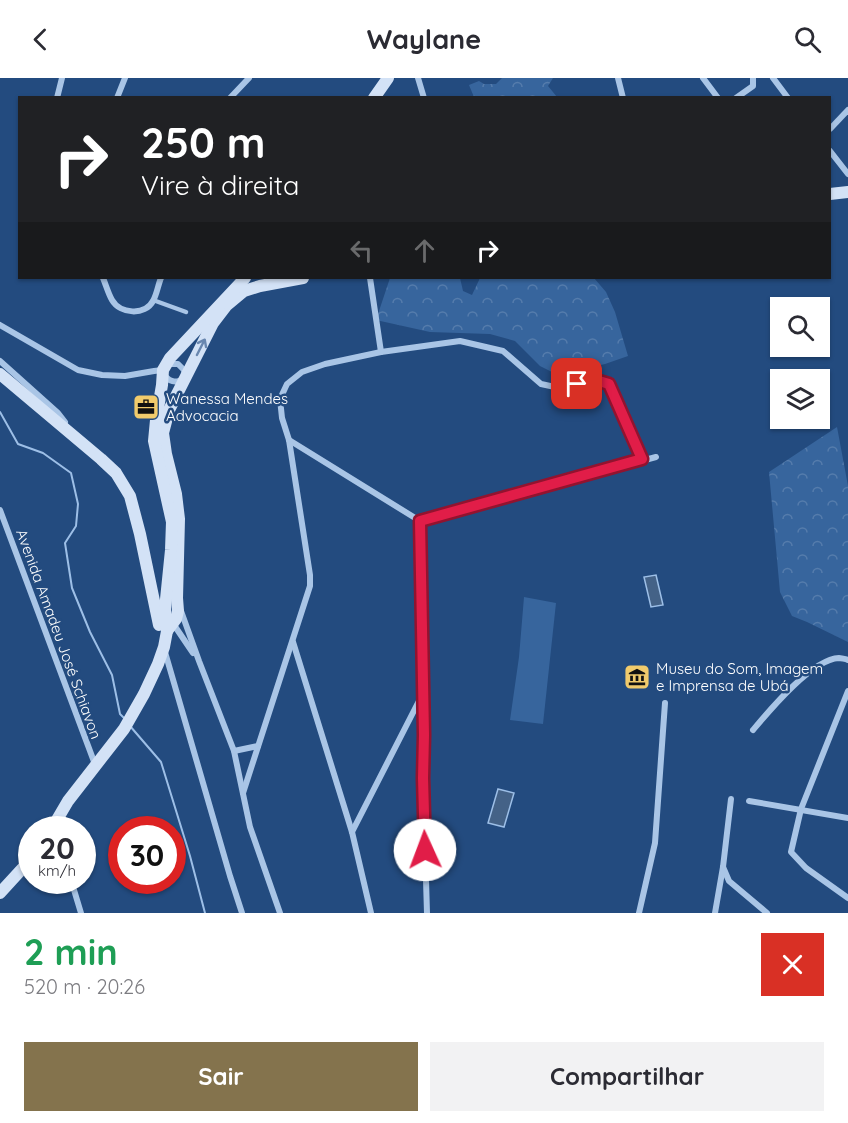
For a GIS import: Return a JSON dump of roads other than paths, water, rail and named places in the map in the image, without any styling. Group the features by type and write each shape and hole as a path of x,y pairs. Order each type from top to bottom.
{"street":[{"path":"58,96 62,78"},
{"path":"118,96 125,78"},
{"path":"232,96 249,78"},
{"path":"375,96 388,78"},
{"path":"417,78 423,96"},
{"path":"618,78 622,96"},
{"path":"703,78 716,96"},
{"path":"739,96 753,86 753,78"},
{"path":"773,78 786,96"},
{"path":"831,128 848,110"},
{"path":"831,152 848,174"},
{"path":"831,194 848,192"},
{"path":"103,279 113,302 122,310 137,311 147,308 153,300 161,279"},
{"path":"199,661 170,627 165,607 172,522 154,441 156,420 163,369 170,358 244,279"},
{"path":"280,913 250,827 234,751 177,598 179,519 163,433 168,410 213,323 226,306 255,282 291,279"},
{"path":"370,279 381,352"},
{"path":"0,325 78,369 102,375 125,376 177,364 184,370 185,378"},
{"path":"243,793 310,586 289,440 282,418 280,399 287,384 302,372 317,366 381,352 460,341 502,351 541,384 555,387 599,381 609,384 642,459"},
{"path":"0,361 58,413 78,440"},
{"path":"163,369 165,377 171,382 179,382 185,378"},
{"path":"0,374 116,473 130,496 164,647 242,913"},
{"path":"289,440 420,521 656,457"},
{"name":"Avenida Amadeu José Schiavon","path":"0,510 96,767"},
{"path":"420,521 427,913"},
{"path":"165,607 171,601 179,605"},
{"path":"60,816 68,801 96,767 132,716 158,664 179,605"},
{"path":"293,641 352,832 371,913"},
{"path":"753,730 775,703 798,681 826,661 839,658 848,660"},
{"path":"848,691 801,809 791,852 806,868 848,898"},
{"path":"352,832 423,693"},
{"path":"639,913 655,843 665,703"},
{"path":"234,751 258,746"},
{"path":"715,913 731,799"},
{"path":"750,801 848,818"},
{"path":"723,867 729,881 767,913"},
{"path":"0,894 18,874"},
{"path":"76,894 81,913"}],"lane":[{"path":"153,300 186,312"}],"waterway":[{"path":"0,412 18,444 43,453 71,473 78,504 76,526 65,543 72,588 90,632 112,675 120,714 125,719"},
{"path":"130,726 161,762 205,913"}],"place":[{"name":"Wanessa Mendes Advocacia","path":"146,407"},
{"name":"Museu do Som, Imagem e Imprensa de Ubá","path":"637,677"}]}
